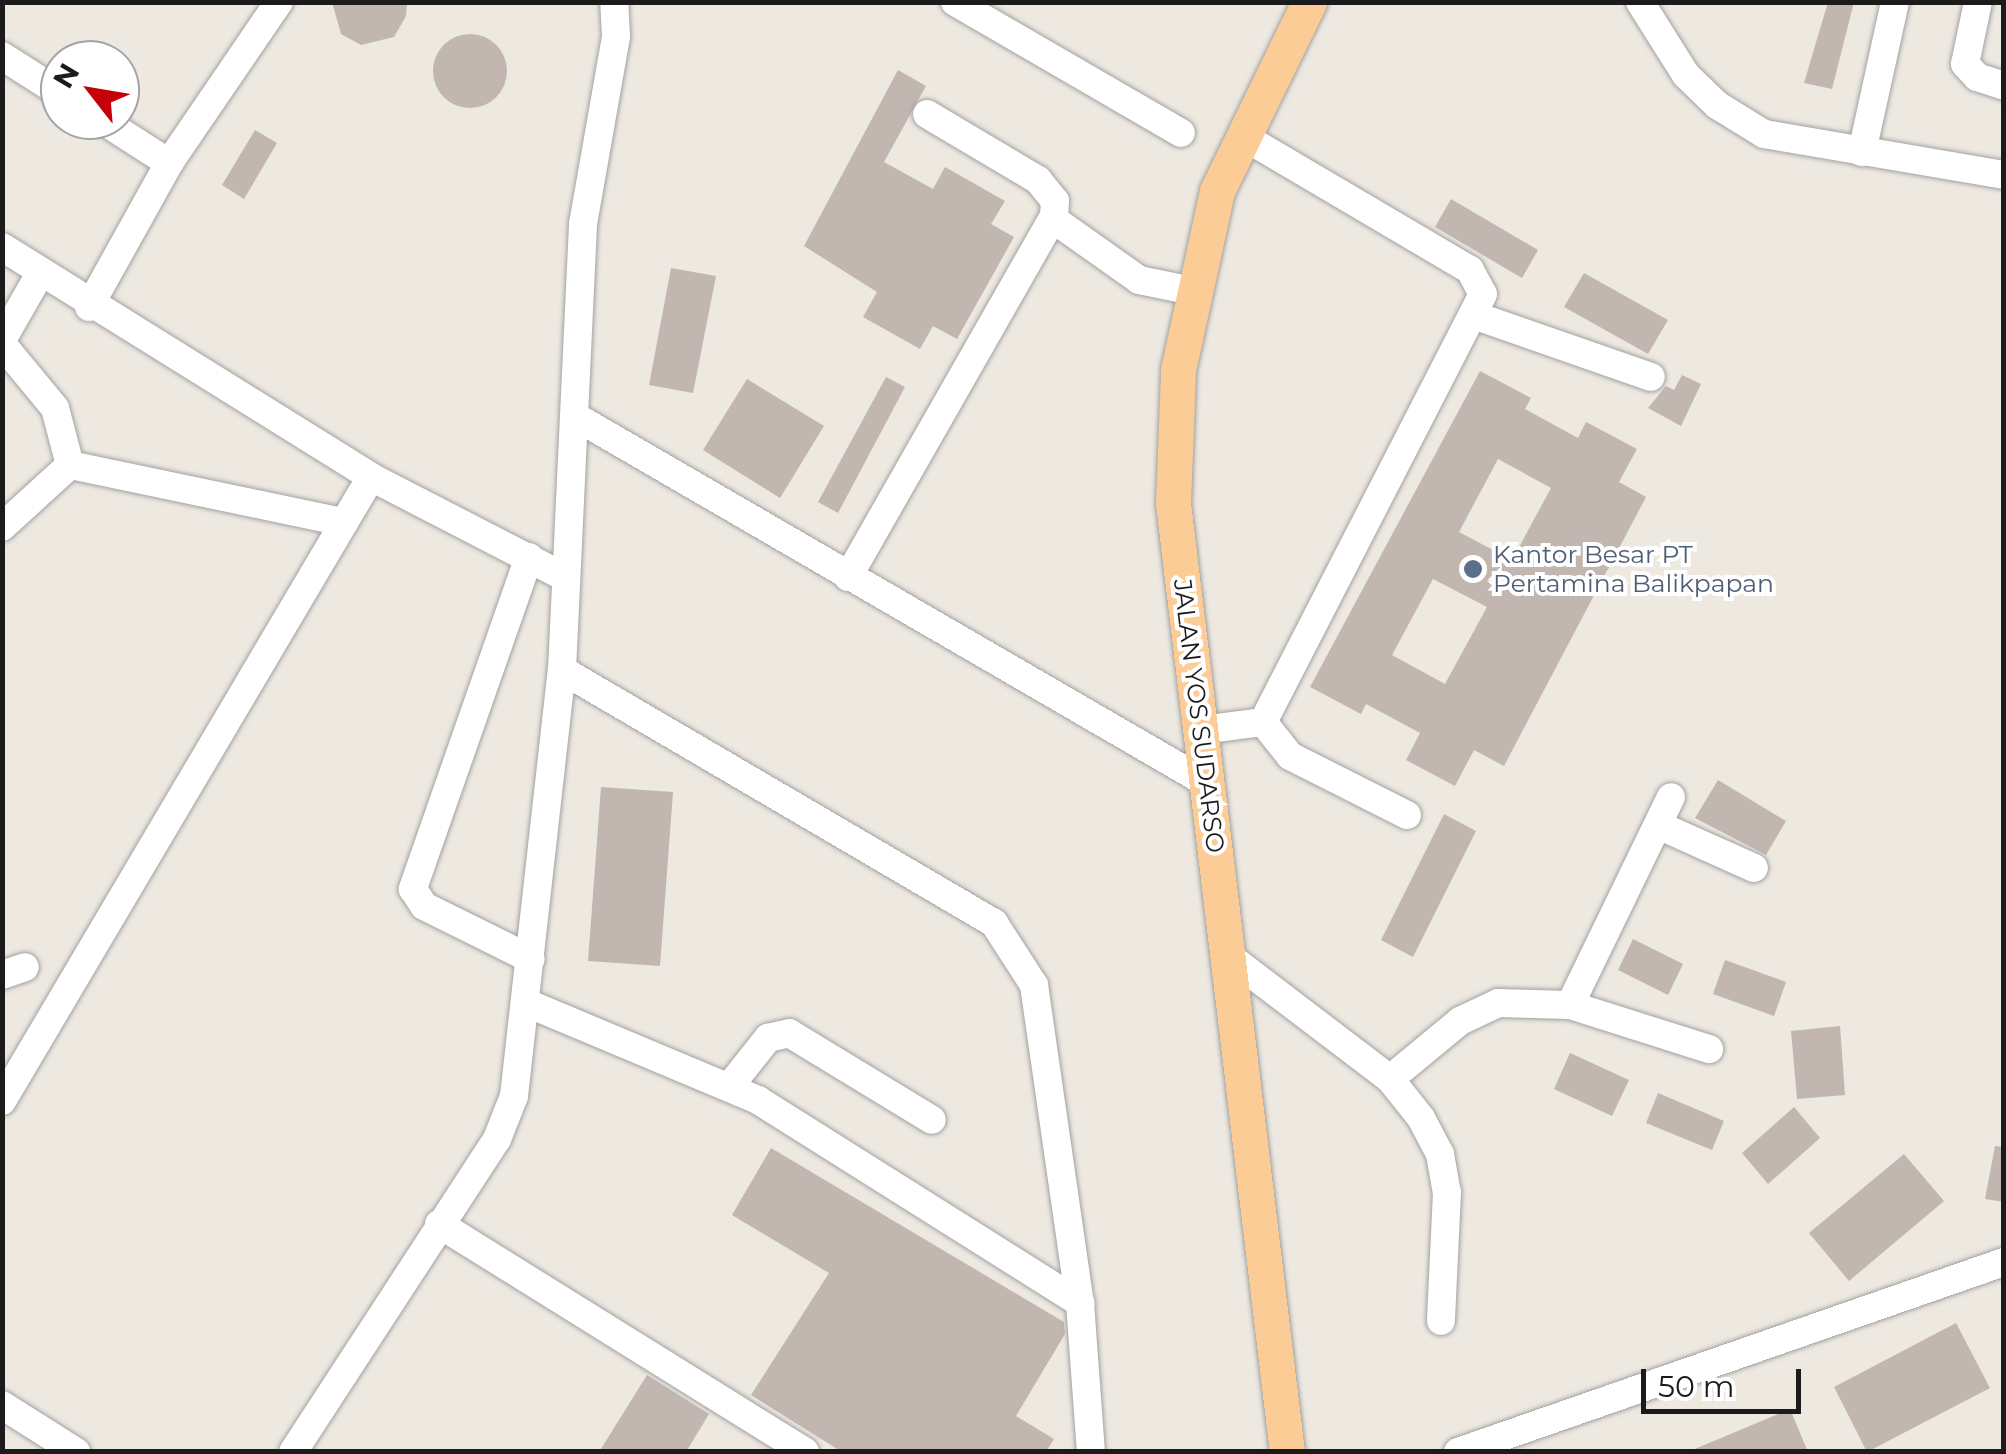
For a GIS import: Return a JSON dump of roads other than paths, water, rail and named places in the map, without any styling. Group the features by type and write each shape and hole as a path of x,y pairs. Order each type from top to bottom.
{"main road":[{"name":"JALAN YOS SUDARSO","path":"1287,1452 1231,958 1173,503 1178,370 1217,192 1309,2"}],"street":[{"path":"90,307 168,163 279,2"},
{"path":"293,1452 506,1121 527,1003 562,670 583,224 616,36 614,2"},
{"path":"955,2 1180,133"},
{"path":"1640,2 1686,75 1718,105 1764,134 2004,175"},
{"path":"1862,152 1896,2"},
{"path":"1978,2 1966,64 1978,77 2004,86"},
{"path":"2,56 40,80"},
{"path":"848,576 1052,220 1055,201 1038,180 927,114"},
{"path":"1246,138 1470,270 1483,294 1476,316 1262,722"},
{"path":"133,140 168,163"},
{"path":"1052,220 1139,280 1193,291"},
{"path":"2,247 90,307 371,477 564,576"},
{"path":"41,272 2,342 55,408 70,466"},
{"path":"1476,316 1650,377"},
{"path":"576,417 1207,783"},
{"path":"70,466 344,522"},
{"path":"2,527 70,466"},
{"path":"2,1101 371,477"},
{"path":"529,557 413,889 424,906 532,958"},
{"path":"562,670 994,923 1034,985 1080,1303 1092,1452"},
{"path":"1201,730 1262,722"},
{"path":"1262,722 1290,756 1406,815"},
{"path":"1570,1006 1671,797"},
{"path":"1658,824 1754,868"},
{"path":"1231,958 1390,1079 1440,1154 1450,1242 1441,1320"},
{"path":"527,1003 729,1087 1080,1303"},
{"path":"1390,1079 1460,1021 1498,1003 1570,1006 1709,1049"},
{"path":"729,1087 768,1038 790,1032 932,1120"},
{"path":"440,1224 805,1452"},
{"path":"1458,1452 2004,1262"},
{"path":"2,1405 76,1452"}],"place":[{"name":"Kantor Besar PT Pertamina Balikpapan","path":"1473,569"}]}
